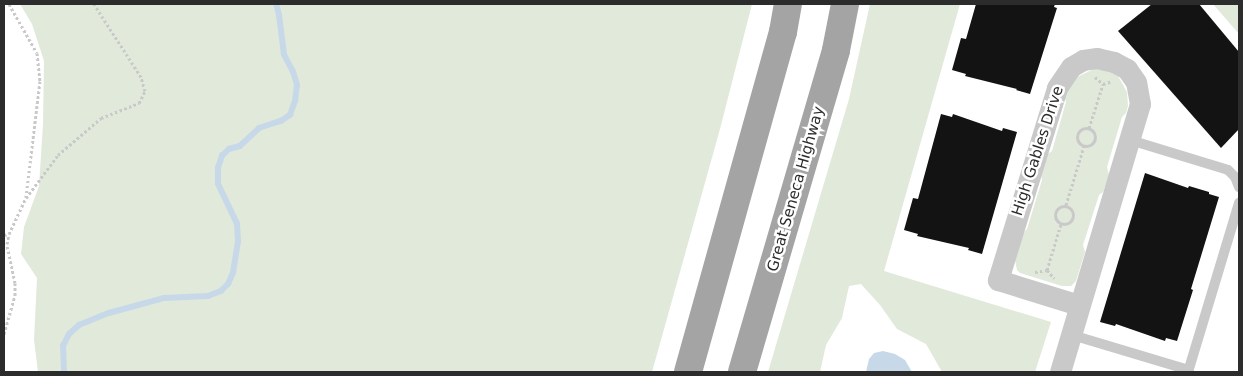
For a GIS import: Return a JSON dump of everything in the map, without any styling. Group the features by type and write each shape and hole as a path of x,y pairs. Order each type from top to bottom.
{"main road":[{"path":"688,372 783,32 788,4"},
{"name":"Great Seneca Highway","path":"742,372 834,59 845,4"}],"street":[{"name":"High Gables Drive","path":"1060,372 1140,104 1136,82 1127,69 1114,62 1097,58 1084,60 1072,67 1061,79 1053,98 998,280 1079,305"}],"lane":[{"path":"1130,140 1228,170 1235,177 1239,187"},
{"path":"1072,335 1189,371 1239,203"}],"path":[{"path":"9,4 37,53 40,81 26,198"},
{"path":"4,334 15,295 15,283 7,244 9,234 26,198 58,155 101,118 139,103 145,91 142,77 94,4"},
{"path":"1089,128 1103,84"},
{"path":"1089,128 1096,138 1092,145 1084,146 1078,141 1078,133 1089,128"},
{"path":"1066,205 1084,146"},
{"path":"1061,205 1066,205 1073,211 1073,216 1068,223 1061,224 1056,220 1054,211 1061,205"},
{"path":"1047,270 1061,224"},
{"path":"4,235 9,234"}],"green space":[{"path":"20,4 752,4 720,129 652,372 38,372 34,340 37,278 21,254 24,227 39,186 43,124 44,61 32,24"},
{"path":"870,4 960,4 884,271 1051,322 1035,372 942,372 926,344 897,329 880,305 861,284 849,286 842,318 826,345 820,372 768,372 849,99"},
{"path":"1213,4 1239,4 1239,34"},
{"path":"1094,69 1106,70 1118,76 1127,92 1128,106 1126,113 1122,117 1107,167 1109,175 1103,192 1099,195 1083,245 1085,252 1076,281 1071,286 1062,286 1020,273 1017,270 1015,260 1042,180 1041,173 1048,154 1052,151 1066,102 1064,95 1075,78"}],"water":[{"path":"883,351 895,354 905,360 912,372 866,372 869,359 874,353"}],"building":[{"path":"976,4 1055,4 1054,7 1057,8 1030,94 965,76 966,74 952,70 961,38 966,39"},
{"path":"1152,4 1199,4 1239,52 1239,129 1221,148 1118,31"},
{"path":"941,114 952,117 953,114 1002,131 1003,128 1017,132 982,254 968,250 969,248 917,236 918,234 904,230 913,198 918,199"},
{"path":"1145,173 1188,188 1189,186 1209,192 1209,194 1219,197 1177,341 1166,338 1165,341 1116,324 1115,326 1100,322"}],"waterway":[{"path":"64,372 63,346 69,334 79,325 109,313 164,298 208,296 221,291 228,284 233,273 238,242 237,224 218,184 218,168 222,156 229,149 240,146 259,128 281,121 290,115 295,101 297,85 284,55 276,4"}]}
